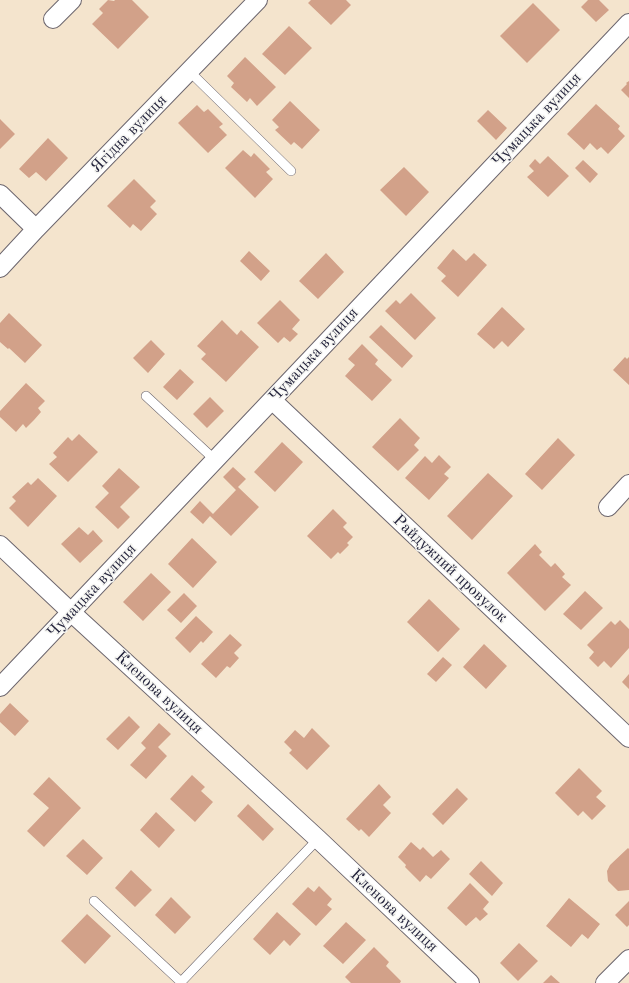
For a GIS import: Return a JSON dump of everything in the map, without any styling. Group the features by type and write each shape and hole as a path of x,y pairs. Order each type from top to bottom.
{"street":[{"path":"53,19 72,0"},
{"name":"Ягідна вулиця","path":"0,268 258,0"},
{"name":"Чумацька вулиця","path":"0,687 72,613 629,22"},
{"path":"0,194 36,229"},
{"name":"Райдужний провулок","path":"272,400 629,738"},
{"path":"608,507 629,484"},
{"name":"Кленова вулиця","path":"0,545 318,839 470,983"},
{"path":"605,983 629,959"}],"lane":[{"path":"189,71 291,171"},
{"path":"146,396 215,460"},
{"path":"94,901 181,982 318,839"}],"building":[{"path":"108,0 132,0 149,17 118,49 92,24 103,13 99,9"},
{"path":"311,0 346,0 351,5 331,25 308,3"},
{"path":"588,0 599,0 609,10 596,22 581,7"},
{"path":"533,3 560,30 527,63 500,36"},
{"path":"289,26 312,48 285,75 262,54"},
{"path":"245,57 276,87 257,106 250,98 247,102 231,87 234,83 227,76"},
{"path":"629,81 629,98 621,90"},
{"path":"290,101 320,130 302,149 294,142 291,145 275,130 279,127 272,120"},
{"path":"596,104 620,126 618,129 625,136 608,154 601,147 597,150 590,143 584,150 567,134"},
{"path":"197,105 204,112 208,109 223,124 219,127 227,135 208,153 178,123"},
{"path":"488,110 507,128 496,140 477,121"},
{"path":"0,119 15,134 0,149"},
{"path":"48,138 68,158 46,181 36,172 29,178 19,169"},
{"path":"243,150 251,157 254,153 270,169 266,172 273,179 255,198 225,168"},
{"path":"548,156 569,176 548,197 527,177 534,171 529,166 535,159 540,164"},
{"path":"583,160 598,174 590,183 575,168"},
{"path":"404,167 429,192 406,216 380,190"},
{"path":"134,179 156,201 150,207 157,214 141,231 133,224 130,228 107,206"},
{"path":"453,249 466,261 474,253 487,265 458,297 441,281 446,276 437,268"},
{"path":"249,251 270,271 261,281 240,261"},
{"path":"326,253 344,272 318,299 299,281"},
{"path":"411,293 436,318 415,340 385,311 396,300 400,304"},
{"path":"280,300 300,320 292,329 298,334 290,342 284,337 278,343 257,323"},
{"path":"502,307 525,329 508,347 502,341 494,349 477,334"},
{"path":"9,313 42,345 25,363 0,342 0,323"},
{"path":"222,320 237,335 241,330 259,347 226,382 201,359 206,354 197,346"},
{"path":"381,325 413,356 402,368 369,337"},
{"path":"151,340 165,354 148,373 133,358"},
{"path":"362,344 378,360 375,364 392,380 372,401 345,376 355,365 348,359"},
{"path":"625,357 627,359 629,357 629,385 613,370"},
{"path":"180,369 194,382 177,400 163,387"},
{"path":"26,383 45,401 38,408 41,412 34,420 26,428 23,424 16,432 0,417 0,411"},
{"path":"210,397 224,411 207,428 193,414"},
{"path":"400,418 420,438 414,445 419,450 398,471 372,447"},
{"path":"79,434 98,452 68,482 49,464 57,457 53,453 68,437 72,441"},
{"path":"558,438 575,455 542,490 525,474"},
{"path":"282,442 303,462 275,492 254,472"},
{"path":"439,455 451,467 444,474 449,478 429,500 405,478 425,456 432,463"},
{"path":"233,467 246,479 238,487 259,507 231,536 210,516 203,524 190,512 200,501 213,514 236,490 223,477"},
{"path":"119,468 140,487 120,507 130,517 118,529 95,507 109,493 102,486"},
{"path":"488,473 513,496 472,540 447,516"},
{"path":"38,478 57,496 28,527 9,508 16,501 12,497 28,482 31,485"},
{"path":"333,509 347,523 343,527 353,537 347,543 349,545 340,554 338,552 331,559 307,536"},
{"path":"79,527 88,535 93,530 103,541 80,563 61,544"},
{"path":"192,538 217,562 193,588 168,564"},
{"path":"535,544 542,552 539,555 551,567 555,563 565,574 562,577 571,585 545,611 507,573"},
{"path":"151,573 171,592 143,621 123,602"},
{"path":"585,591 603,608 581,630 563,614"},
{"path":"184,593 197,606 181,623 167,610"},
{"path":"429,599 460,629 438,652 407,622"},
{"path":"196,616 213,632 203,643 201,641 190,653 175,638"},
{"path":"620,620 629,629 629,648 611,668 604,661 598,667 589,658 594,652 587,645 611,621 615,625"},
{"path":"230,634 242,645 234,653 239,658 230,668 227,666 216,678 201,664"},
{"path":"484,644 507,666 486,689 463,667"},
{"path":"443,657 452,665 436,682 427,674"},
{"path":"629,674 629,689 622,682"},
{"path":"10,703 29,721 15,736 0,722 0,714"},
{"path":"129,716 140,727 118,750 106,739"},
{"path":"159,723 171,734 158,747 167,756 146,779 130,765 146,748 141,743"},
{"path":"312,728 330,746 307,770 289,753 292,750 284,742 295,730 304,738"},
{"path":"579,768 602,791 596,797 606,806 592,820 583,811 578,816 555,793"},
{"path":"192,775 205,787 201,791 213,802 195,822 170,799"},
{"path":"49,777 81,808 44,847 27,831 49,808 33,794"},
{"path":"379,784 391,797 383,805 391,813 369,837 361,829 359,831 346,819"},
{"path":"457,788 468,799 443,825 432,814"},
{"path":"248,804 274,829 263,841 237,816"},
{"path":"156,812 175,830 159,848 140,830"},
{"path":"83,839 103,858 87,875 66,856"},
{"path":"411,842 420,850 423,847 433,857 441,850 450,859 431,879 426,875 420,882 405,867 406,865 398,857"},
{"path":"628,848 629,890 618,891 608,881 607,871 610,865"},
{"path":"481,861 503,883 492,896 469,874"},
{"path":"131,870 152,890 135,907 115,888"},
{"path":"470,883 489,902 483,909 488,914 480,921 476,917 466,926 447,908"},
{"path":"319,886 332,899 327,905 332,909 316,926 292,904 308,887 314,892"},
{"path":"171,897 191,917 175,934 155,915"},
{"path":"569,898 600,924 588,939 582,934 571,947 546,926"},
{"path":"629,901 629,925 627,927 615,915"},
{"path":"277,912 301,934 290,946 284,940 270,955 253,939"},
{"path":"87,914 111,936 85,964 61,941"},
{"path":"346,922 366,940 343,964 323,946"},
{"path":"519,943 538,961 518,981 500,963"},
{"path":"374,947 389,962 386,966 401,981 400,983 351,983 345,977"},
{"path":"551,975 560,983 543,983"}]}
